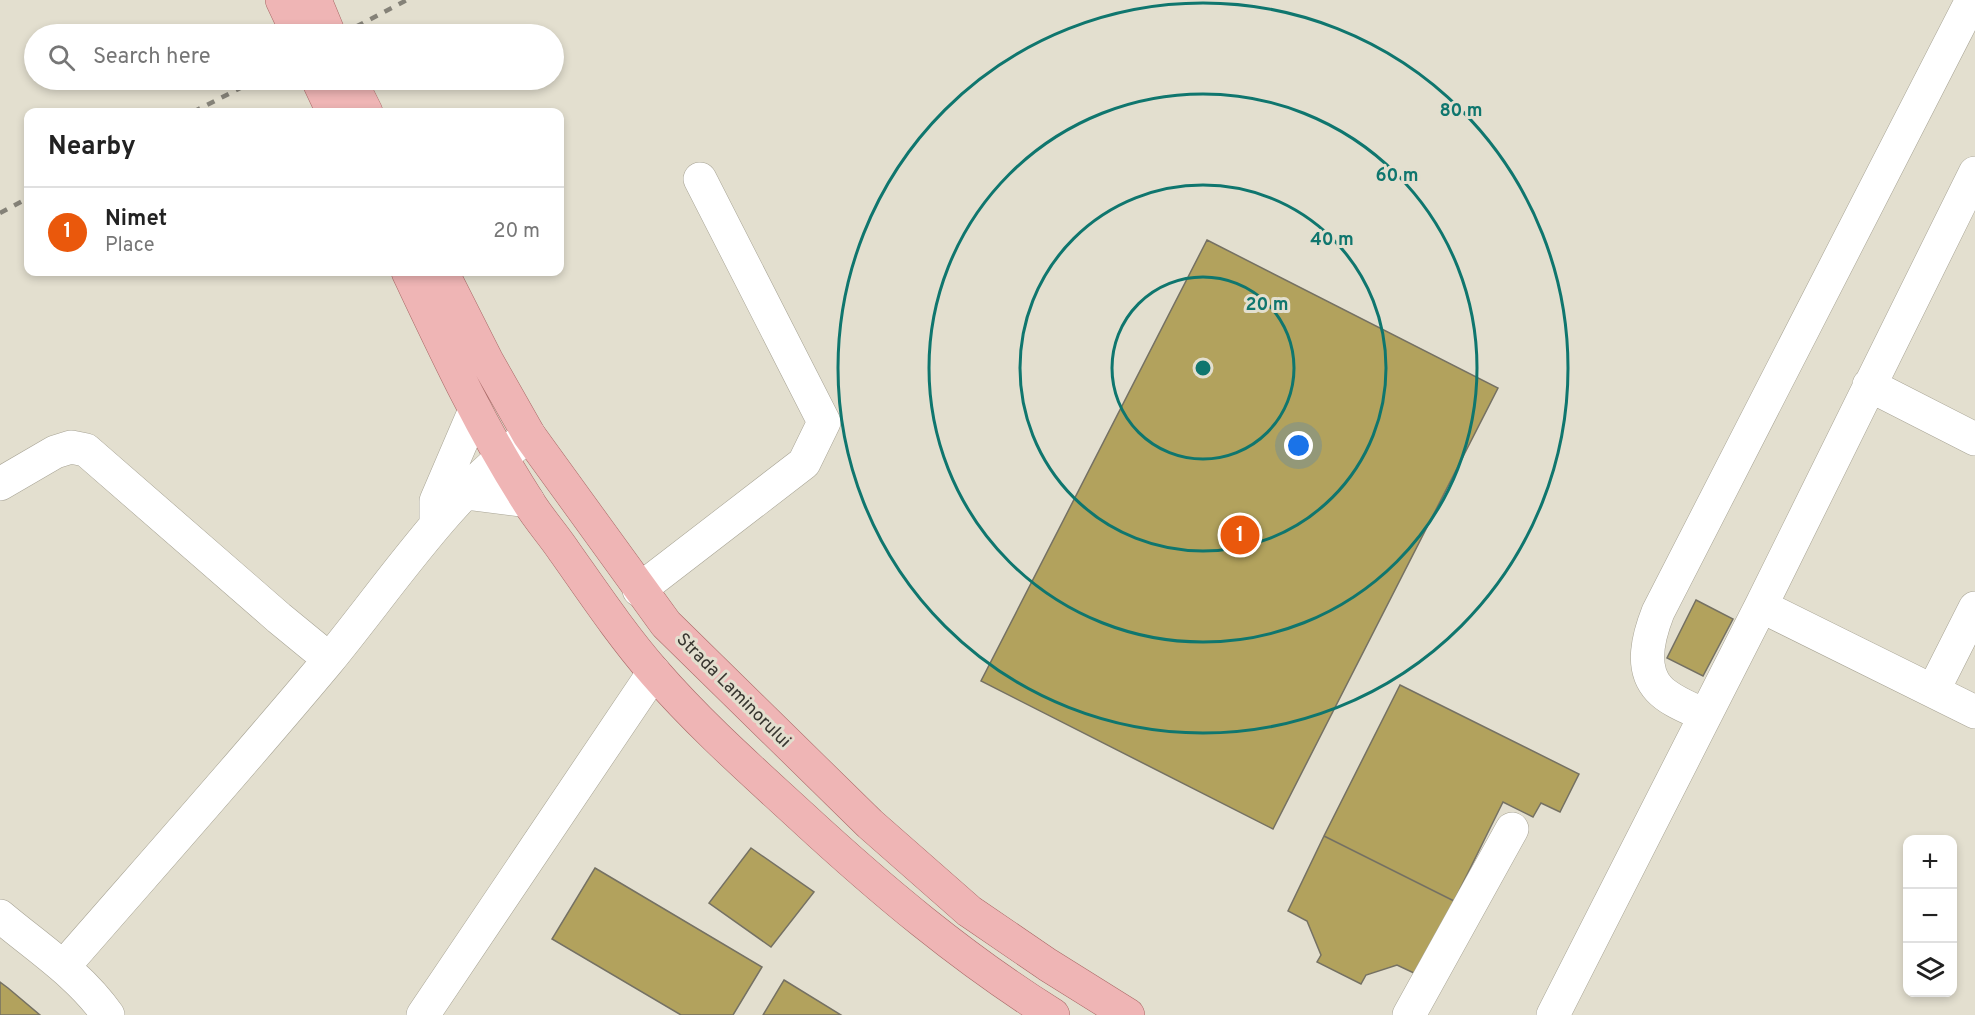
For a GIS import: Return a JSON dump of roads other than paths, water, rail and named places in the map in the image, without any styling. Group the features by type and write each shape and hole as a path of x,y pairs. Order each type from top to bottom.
{"main road":[{"path":"282,0 293,24"},
{"path":"315,0 325,24"},
{"path":"323,90 331,108"},
{"path":"355,90 364,108"},
{"path":"410,276 476,410 528,501 654,672 695,716 760,778 895,899 942,939 1017,993 1053,1015"},
{"name":"Strada Laminorului","path":"444,276 492,371 530,435 639,590 680,639 870,824 969,911 1048,965 1128,1015"},
{"path":"654,672 680,639"}],"lane":[{"path":"1704,715 1671,698 1658,688 1646,656 1651,630 1658,612 1972,0"},
{"path":"1554,1015 1761,606 1975,173"},
{"path":"639,590 804,463 825,422 700,179"},
{"path":"1869,385 1975,439"},
{"path":"436,525 436,501 476,410"},
{"path":"64,966 329,659 436,525 501,456 530,435"},
{"path":"0,484 56,452 70,447 86,450 329,659"},
{"path":"465,493 528,501"},
{"path":"1761,606 1975,712"},
{"path":"1933,691 1975,608"},
{"path":"423,1015 654,672"},
{"path":"1409,1015 1512,830"},
{"path":"0,916 64,966 88,990 108,1015"}],"railway":[{"path":"361,24 407,0"},
{"path":"201,108 236,90"},
{"path":"0,213 24,200"}],"place":[{"name":"Nimet","path":"1240,535"}]}
